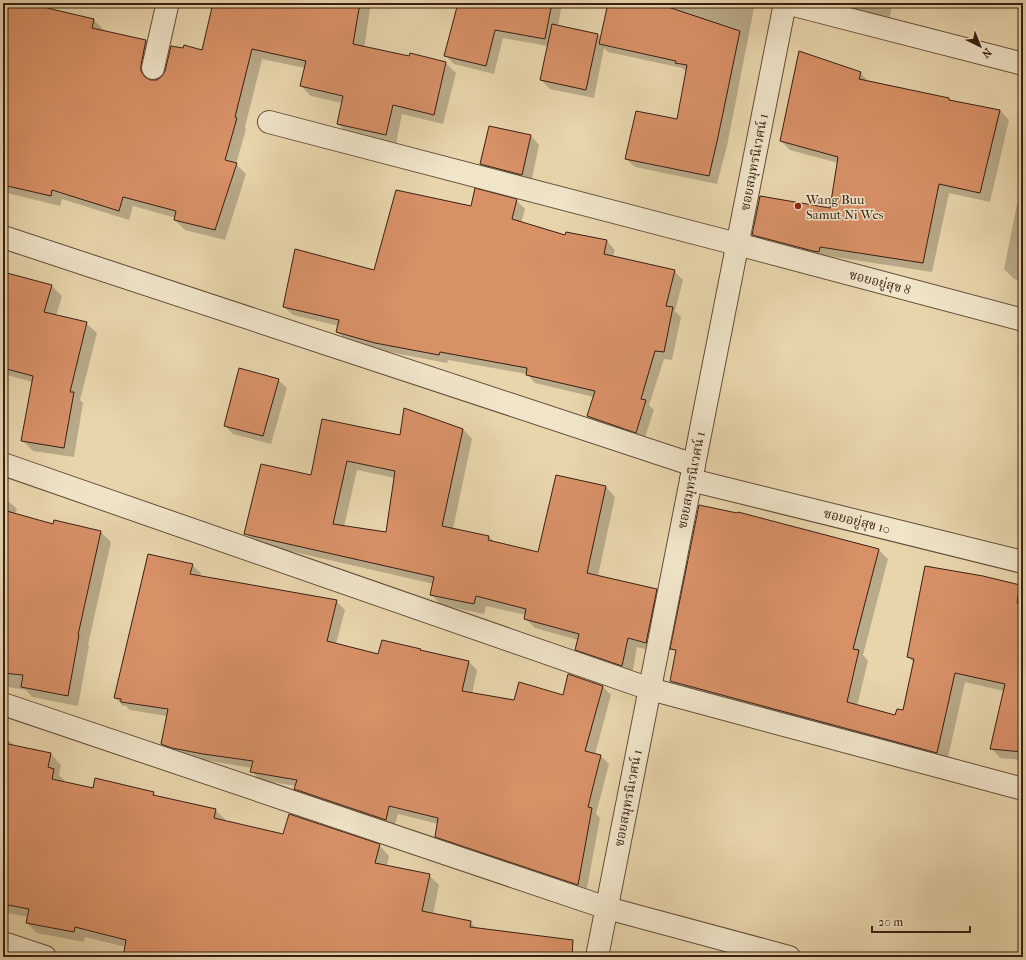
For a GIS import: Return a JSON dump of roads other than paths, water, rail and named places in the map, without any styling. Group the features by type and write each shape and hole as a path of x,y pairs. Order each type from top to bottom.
{"street":[{"path":"785,3 1023,64"},
{"name":"ซอยสมุทรนิเวศน์ 1","path":"597,957 785,3"},
{"path":"153,68 163,4"},
{"name":"ซอยอยู่สุข 8","path":"269,122 1023,320"},
{"name":"ซอยอยู่สุข 10","path":"3,238 693,473 1023,562"},
{"path":"3,464 650,689 1023,789"},
{"path":"3,704 607,908 789,957"},
{"path":"3,942 44,957"}],"place":[{"name":"Wang Buu Samut Ni Wes","path":"798,206"}]}
